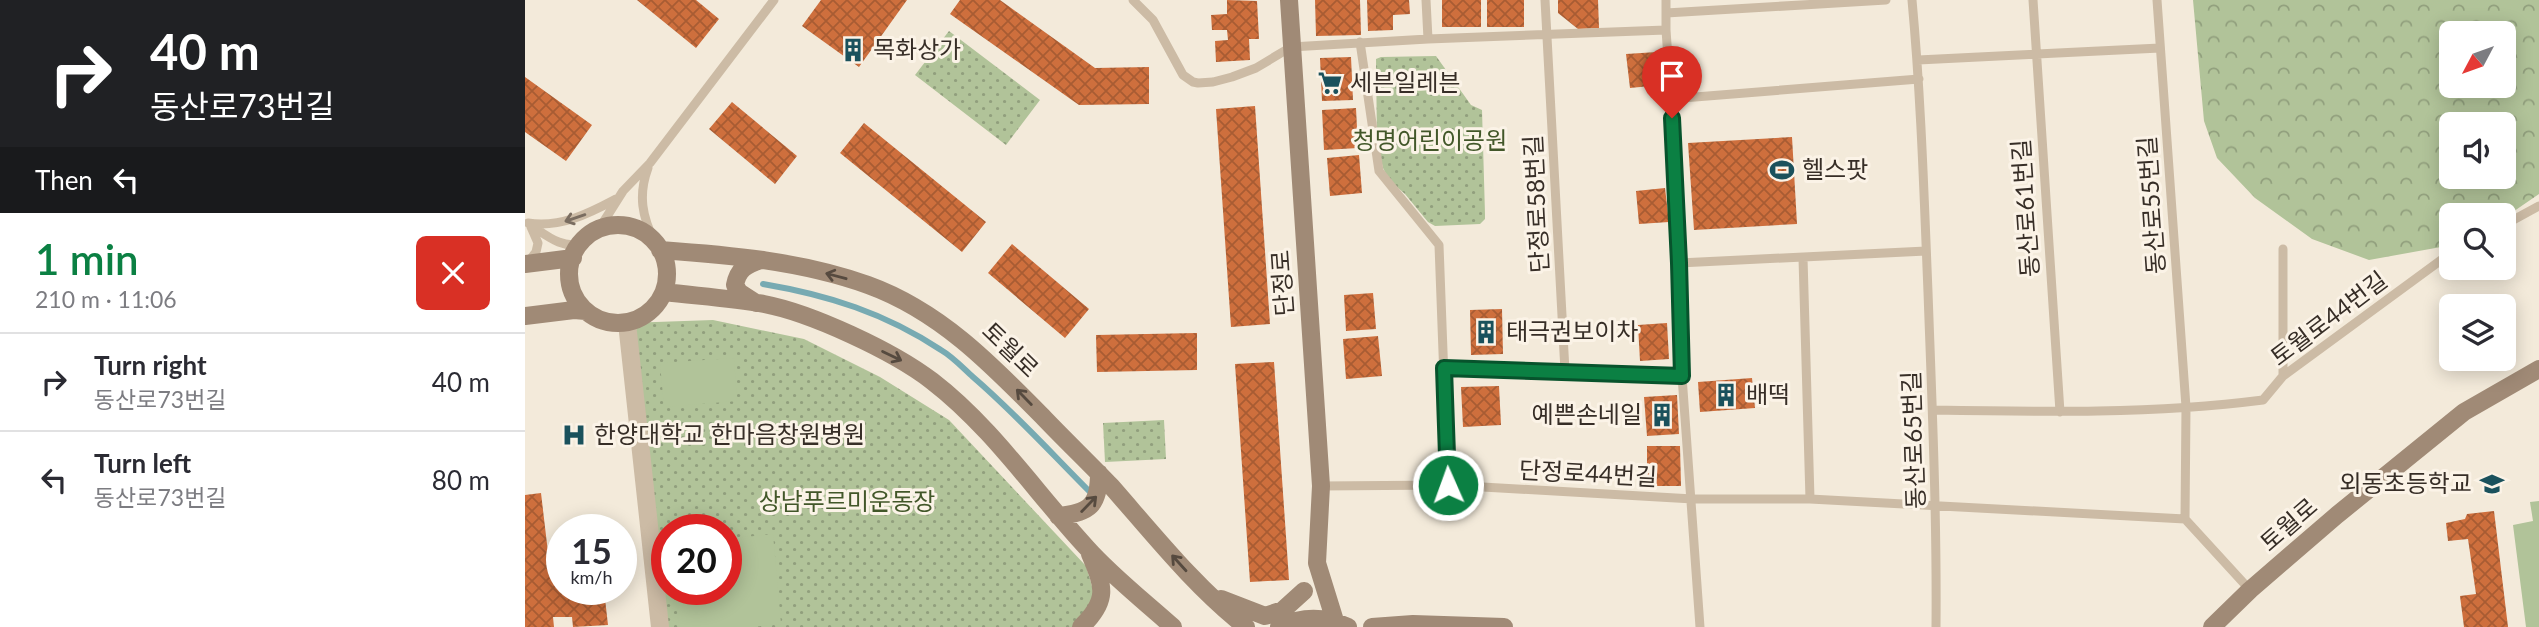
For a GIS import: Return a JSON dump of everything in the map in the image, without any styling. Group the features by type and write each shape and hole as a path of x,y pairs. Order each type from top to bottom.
{"street":[{"name":"단정로","path":"1285,624 1317,563 1321,486 1289,0"},
{"path":"525,264 577,250 600,229 615,225 630,227 644,233 657,246 667,269 664,292 653,310 627,323 611,323 586,311 574,296 570,281 577,250"},
{"name":"토월로","path":"657,246 765,259 869,285 937,320 988,360 1098,473 1204,591 1246,627"},
{"path":"757,303 740,292 736,285 737,275 743,268 765,259"},
{"path":"664,292 757,303 794,312 832,327 904,363 932,382 968,414 1089,551 1173,627"},
{"path":"525,316 586,311"},
{"path":"627,323 660,627"},
{"name":"토월로","path":"2212,627 2250,590 2337,515 2464,412 2539,369"},
{"path":"1058,516 1082,513 1090,506 1097,496 1098,473"},
{"path":"1081,627 1093,616 1100,603 1103,588 1089,551"},
{"name":"단정로","path":"1317,563 1339,621"},
{"path":"1204,591 1265,616 1283,610 1304,591"},
{"path":"1285,624 1314,617 1370,627 1460,624 1504,627"}],"lane":[{"path":"600,229 618,198 650,163 774,0"},
{"path":"1133,0 1153,20 1179,70 1193,82 1213,82 1232,77 1256,68 1291,47 1665,30"},
{"path":"1426,0 1428,39"},
{"name":"단정로58번길","path":"1545,0 1565,371"},
{"path":"1666,0 1665,30 1679,263 1682,376 1693,499 1700,627"},
{"path":"1666,13 1886,0"},
{"name":"동산로65번길","path":"1912,0 1919,79 1933,410 1936,505 1935,627"},
{"name":"동산로61번길","path":"2033,0 2060,412"},
{"name":"동산로55번길","path":"2157,0 2186,407 2185,519"},
{"path":"1360,43 1379,172 1439,245 1448,485"},
{"path":"1918,60 2160,48"},
{"path":"1670,99 1919,79"},
{"path":"650,163 642,184 641,196 647,226 657,246"},
{"path":"526,222 545,226 570,221 618,198"},
{"path":"2516,218 2539,206"},
{"path":"526,222 577,250"},
{"path":"525,264 532,258 538,243 536,235 526,222"},
{"path":"2283,249 2283,376"},
{"path":"1679,263 1926,251"},
{"path":"1803,258 1810,499"},
{"name":"토월로44번길","path":"2186,407 2263,400 2283,376 2439,262"},
{"path":"1444,368 1682,376"},
{"path":"1933,410 2060,412 2186,407"},
{"name":"단정로44번길","path":"1321,486 1448,485 1693,499 1810,499 2185,519"},
{"path":"2185,519 2250,590"}],"green space":[{"path":"2193,0 2539,0 2539,194 2516,210 2516,203 2439,203 2439,247 2369,260 2312,239 2255,198 2217,158 2204,121"},
{"path":"949,31 1040,100 1006,145 915,75"},
{"name":"청명어린이공원","path":"1436,56 1471,105 1482,110 1485,219 1480,224 1435,226 1428,222 1405,194 1389,180 1383,168 1377,143 1376,59"},
{"name":"상남푸르미운동장","path":"713,320 804,339 880,377 949,420 1086,566 1093,600 1088,612 1075,627 660,627 658,605 742,605 742,514 651,514 651,544 627,323"},
{"path":"734,358 737,401 664,407 660,363"},
{"path":"1164,420 1166,459 1105,462 1103,423"},
{"path":"2539,501 2539,627 2526,627 2513,525 2533,521 2530,502"},
{"path":"773,534 781,624 752,627 679,627 677,605 742,605 742,537"}],"building":[{"path":"637,0 696,0 719,19 696,48"},
{"name":"목화상가","path":"821,0 907,0 859,67 802,26"},
{"path":"960,0 1000,0 1095,68 1149,67 1149,104 1079,105 950,14"},
{"path":"1227,0 1257,1 1259,39 1249,39 1250,60 1216,62 1215,41 1228,40 1227,30 1212,30 1211,15 1227,14"},
{"path":"1315,0 1360,0 1361,35 1316,36"},
{"path":"1367,0 1409,0 1410,14 1393,15 1393,30 1368,31"},
{"path":"1442,0 1481,0 1481,27 1442,27"},
{"path":"1487,0 1524,0 1524,27 1487,27"},
{"path":"1558,0 1598,0 1599,28 1578,29 1558,13"},
{"path":"1657,52 1660,85 1630,88 1626,54"},
{"path":"1351,57 1353,100 1322,101 1320,58"},
{"path":"525,77 592,125 566,161 525,132"},
{"path":"732,102 797,156 775,184 709,129"},
{"path":"1255,106 1270,324 1231,327 1216,109"},
{"path":"1356,108 1358,148 1324,150 1322,110"},
{"path":"864,123 986,222 962,252 840,153"},
{"path":"1792,137 1797,224 1694,230 1688,143"},
{"path":"1359,155 1362,193 1330,196 1327,158"},
{"path":"1665,188 1669,222 1639,224 1636,191"},
{"path":"1012,244 1089,309 1065,338 988,273"},
{"path":"1373,293 1376,329 1346,331 1344,295"},
{"name":"태극권보이차","path":"1502,309 1503,354 1471,355 1470,310"},
{"path":"1667,323 1669,359 1640,361 1638,325"},
{"path":"1197,333 1197,370 1097,372 1096,335"},
{"path":"1378,336 1382,376 1346,379 1343,339"},
{"path":"1274,362 1289,580 1250,582 1235,364"},
{"name":"배떡","path":"1752,378 1755,408 1700,412 1698,382"},
{"path":"1499,386 1501,425 1463,427 1461,387"},
{"name":"예쁜손네일","path":"1677,395 1679,434 1647,436 1644,397"},
{"path":"1647,446 1680,446 1681,486 1647,486"},
{"path":"541,493 546,536 546,605 606,605 608,625 573,627 572,617 553,617 554,627 525,627 525,495"},
{"path":"2494,511 2508,627 2464,627 2460,596 2476,594 2468,539 2448,541 2446,523 2465,519 2467,514"}],"waterway":[{"path":"763,284 855,307 920,337 958,363 1004,405 1091,493"}],"place":[{"name":"목화상가","path":"853,50"},
{"name":"세븐일레븐","path":"1330,83"},
{"name":"헬스팟","path":"1782,170"},
{"name":"태극권보이차","path":"1486,332"},
{"name":"배떡","path":"1726,395"},
{"name":"예쁜손네일","path":"1662,415"},
{"name":"한양대학교 한마음창원병원","path":"574,435"},
{"name":"외동초등학교","path":"2492,484"}],"route":[{"path":"1448,485 1444,368 1682,376 1672,118"}]}
